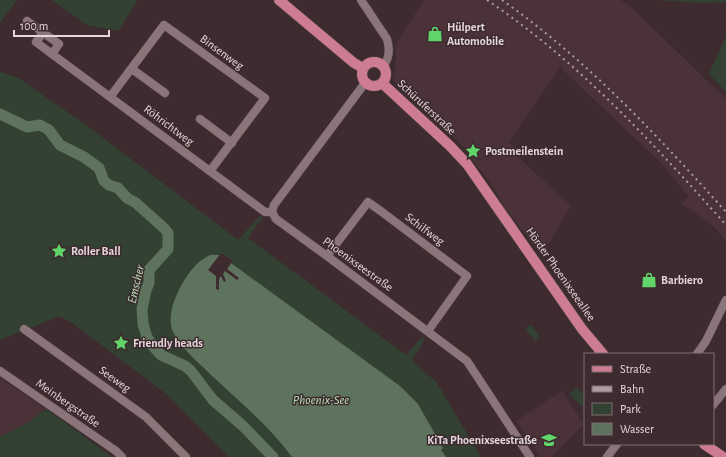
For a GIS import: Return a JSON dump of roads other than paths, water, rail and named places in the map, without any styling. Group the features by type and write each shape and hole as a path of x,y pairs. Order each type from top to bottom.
{"main road":[{"path":"279,0 354,63 363,68"},
{"path":"372,62 383,66 386,73 382,83 372,86 366,83 362,76 363,68 372,62"},
{"name":"Schüruferstraße","path":"382,83 456,152 476,176 498,207"},
{"name":"Hörder Phoenixseeallee","path":"498,207 582,329 602,353"},
{"path":"705,445 723,457"}],"street":[{"path":"361,0 387,40 389,54 383,66"},
{"path":"27,21 59,44 52,54"},
{"name":"Binsenweg","path":"110,97 164,25 265,98 210,171"},
{"name":"Röhrichtweg","path":"43,32 36,42 265,212 272,212"},
{"path":"132,68 165,93"},
{"path":"272,212 274,205 366,83"},
{"path":"200,119 232,143"},
{"name":"Schilfweg","path":"327,256 368,202 467,276 428,331"},
{"name":"Phoenixseestraße","path":"272,212 276,219 467,361 530,457"},
{"path":"698,353 706,341 726,300"},
{"name":"Seeweg","path":"24,329 146,417 186,457"},
{"name":"Meinbergstraße","path":"0,371 121,456"},
{"path":"714,404 726,389"},
{"path":"607,457 616,445"}],"water":[{"name":"Phoenix-See","path":"210,255 220,255 400,386 418,404 443,448 441,450 446,457 292,457 264,424 190,355 180,344 173,332 171,315 176,295 192,269"}],"waterway":[{"name":"Emscher","path":"0,114 27,127 40,125 49,130 60,145 84,157 99,168 104,181 109,185 118,188 127,198 136,203 165,229 168,233 168,249 149,270 149,283 142,309 143,324 147,337 161,355 185,366 191,371 213,400 243,426 273,457"}],"railway":[{"path":"487,0 521,24 553,50 614,105 643,134 726,225"},
{"path":"502,0 533,23 592,73 674,155 726,212"}],"place":[{"name":"Hülpert Automobile","path":"435,34"},
{"name":"Postmeilenstein","path":"473,151"},
{"name":"Roller Ball","path":"59,251"},
{"name":"Barbiero","path":"649,280"},
{"name":"Friendly heads","path":"121,343"},
{"name":"KiTa Phoenixseestraße","path":"549,440"}]}
